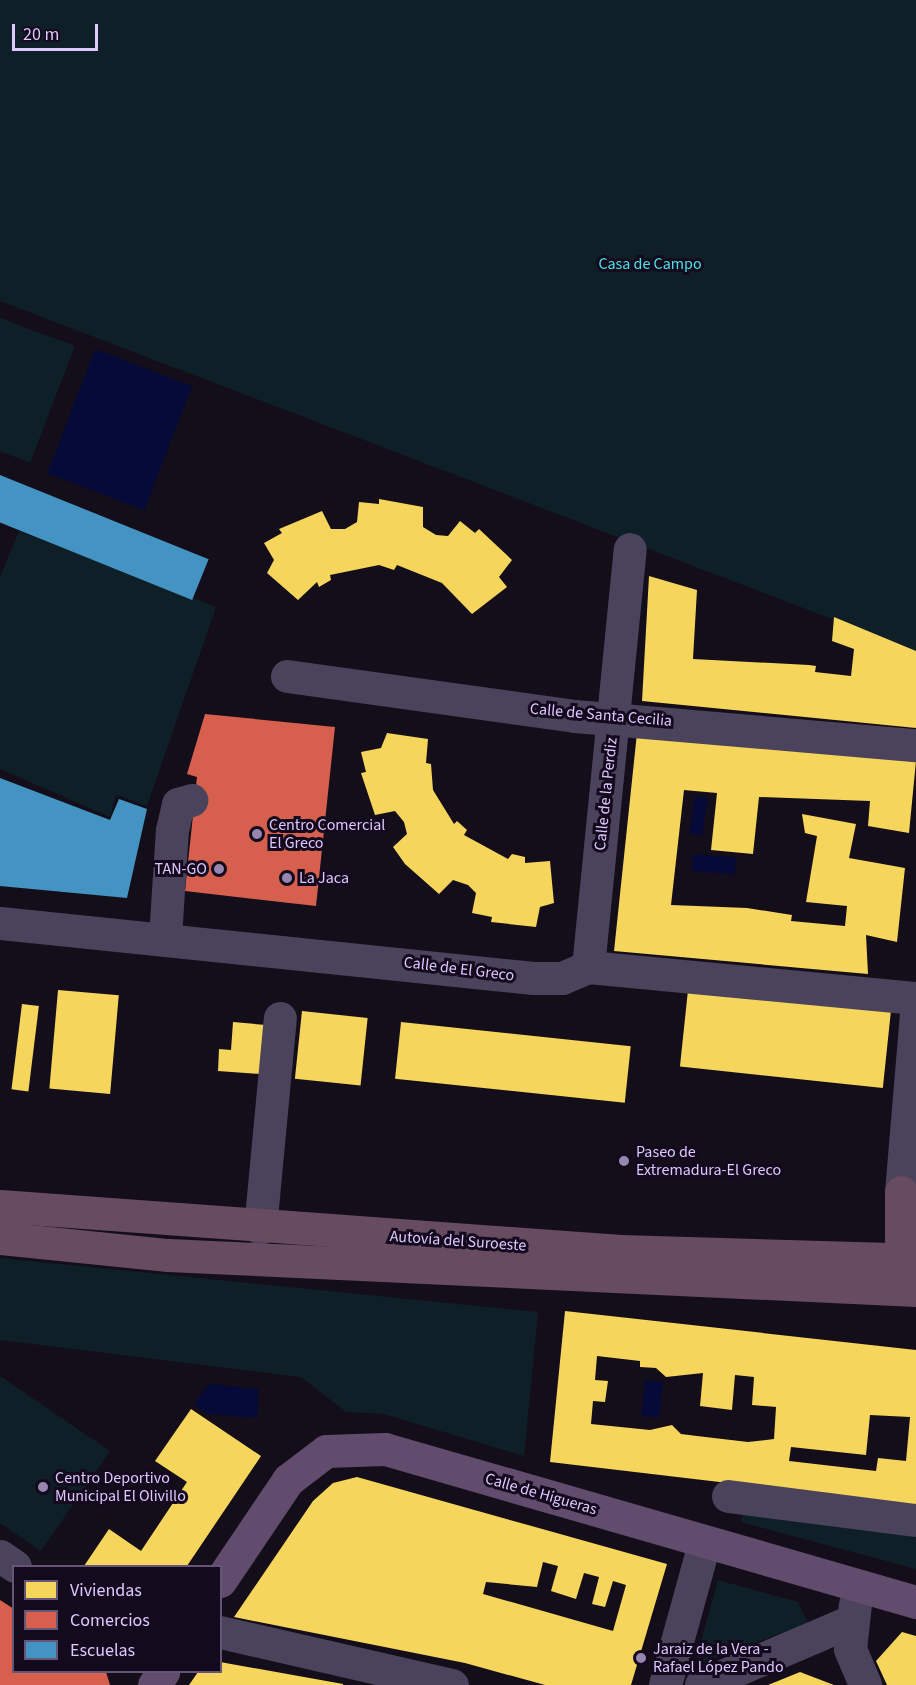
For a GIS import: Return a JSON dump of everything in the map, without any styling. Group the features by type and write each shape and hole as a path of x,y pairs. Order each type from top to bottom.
{"highway":[{"path":"901,1192 909,1260"},
{"name":"Autovía del Suroeste","path":"0,1206 260,1228 666,1253 909,1260"},
{"name":"Autovía del Suroeste","path":"0,1239 407,1268 916,1290"}],"main road":[{"name":"Calle de Higueras","path":"222,1578 288,1479 326,1451 385,1449 704,1543 916,1602"}],"street":[{"name":"Calle de la Perdiz","path":"588,967 630,549"},
{"name":"Calle de Santa Cecilia","path":"286,676 613,717 916,745"},
{"path":"165,937 172,830 178,804 191,800"},
{"name":"Calle de El Greco","path":"0,922 165,937 533,978 562,978 588,967 916,998"},
{"path":"901,1192 911,1133 916,1012"},
{"path":"260,1228 280,1018"},
{"path":"728,1496 916,1520"},
{"path":"665,1685 704,1543"},
{"path":"0,1556 14,1565"},
{"path":"859,1586 849,1622 850,1649 865,1685"},
{"path":"701,1685 849,1622"},
{"path":"222,1632 416,1680 452,1685"}],"green space":[{"name":"Casa de Campo","path":"0,0 916,0 916,651 0,301"},
{"path":"0,318 75,346 30,463 0,451"},
{"path":"19,531 216,607 147,806 116,795 110,817 0,769 0,577"},
{"path":"0,1258 538,1312 524,1456 384,1414 346,1412 301,1377 0,1340"},
{"name":"Centro Deportivo Municipal El Olivillo","path":"0,1376 110,1451 41,1551 0,1523"},
{"path":"745,1507 916,1533 916,1569 741,1522"},
{"path":"718,1580 798,1602 808,1623 694,1666"}],"shaded area":[{"path":"95,349 192,386 144,510 47,473"},
{"path":"695,796 708,798 702,836 689,834"},
{"path":"693,854 736,858 734,875 692,871"},
{"path":"645,1380 663,1382 659,1418 641,1416"},
{"path":"209,1384 259,1389 257,1418 208,1414 194,1404"}],"building: Viviendas":[{"path":"379,499 423,507 423,527 436,535 448,536 460,521 475,533 479,529 512,560 499,577 507,587 472,614 442,583 397,565 394,570 379,565 330,575 331,580 319,587 317,582 298,600 267,573 274,560 264,543 282,533 279,529 322,511 331,529 345,529 357,522 359,502 379,504"},
{"path":"649,576 697,590 693,659 809,665 816,666 815,672 851,676 854,649 832,641 834,617 916,651 916,728 642,701"},
{"path":"387,733 428,739 426,763 431,764 433,790 454,824 457,821 467,830 464,835 508,859 512,854 525,857 525,863 550,861 554,903 540,907 536,927 491,922 492,917 472,913 476,893 468,885 453,880 439,894 405,864 393,847 407,834 404,822 395,811 375,815 361,773 366,772 361,752 381,748"},
{"path":"637,733 916,761 909,833 868,826 870,801 759,797 753,854 711,850 717,793 684,790 671,905 747,908 792,915 791,921 845,926 847,906 806,902 817,836 805,833 802,814 856,824 849,858 905,868 897,942 866,935 868,974 614,951"},
{"path":"58,990 119,995 110,1094 49,1089"},
{"path":"688,990 891,1011 883,1088 680,1067"},
{"path":"22,1004 39,1006 28,1091 12,1089"},
{"path":"302,1011 368,1018 361,1086 295,1079"},
{"path":"233,1022 266,1025 261,1074 218,1071 219,1049 231,1050"},
{"path":"401,1022 631,1046 625,1103 395,1079"},
{"path":"565,1311 916,1350 916,1505 550,1462","holes":["597,1356 640,1361 640,1367 656,1368 666,1377 703,1373 700,1406 732,1410 735,1375 754,1377 752,1405 776,1407 774,1439 748,1442 681,1434 672,1425 650,1430 591,1424 593,1401 605,1402 608,1381 595,1380","870,1415 910,1417 906,1461 878,1458 876,1471 789,1461 791,1447 866,1455"]},
{"path":"191,1409 261,1456 188,1565 85,1565 109,1529 141,1551 187,1482 155,1461"},
{"path":"357,1477 667,1564 631,1685 545,1685 465,1663 234,1617 313,1501 333,1483","holes":["543,1562 558,1566 551,1591 576,1599 584,1573 599,1577 592,1604 605,1607 613,1581 626,1585 613,1631 483,1594 486,1582 537,1587"]},
{"path":"902,1632 916,1636 916,1685 887,1685 876,1661"},
{"path":"222,1662 343,1684 343,1685 189,1685 197,1673 222,1673"},
{"path":"800,1672 834,1685 768,1685"}],"building: Comercios":[{"name":"Centro Comercial El Greco","path":"205,714 335,727 316,906 185,891 197,777 187,774"},
{"path":"0,1600 12,1608 12,1673 106,1673 110,1685 0,1685"}],"building: Escuelas":[{"path":"0,475 209,559 192,600 0,522"},
{"path":"0,778 110,820 119,799 147,809 127,898 0,886"}],"place":[{"name":"Centro Comercial El Greco","path":"257,834"},
{"name":"TAN-GO","path":"219,869"},
{"name":"La Jaca","path":"287,878"},
{"name":"Paseo de Extremadura-El Greco","path":"624,1161"},
{"name":"Centro Deportivo Municipal El Olivillo","path":"43,1487"},
{"name":"Jaraiz de la Vera - Rafael López Pando","path":"641,1658"}]}
